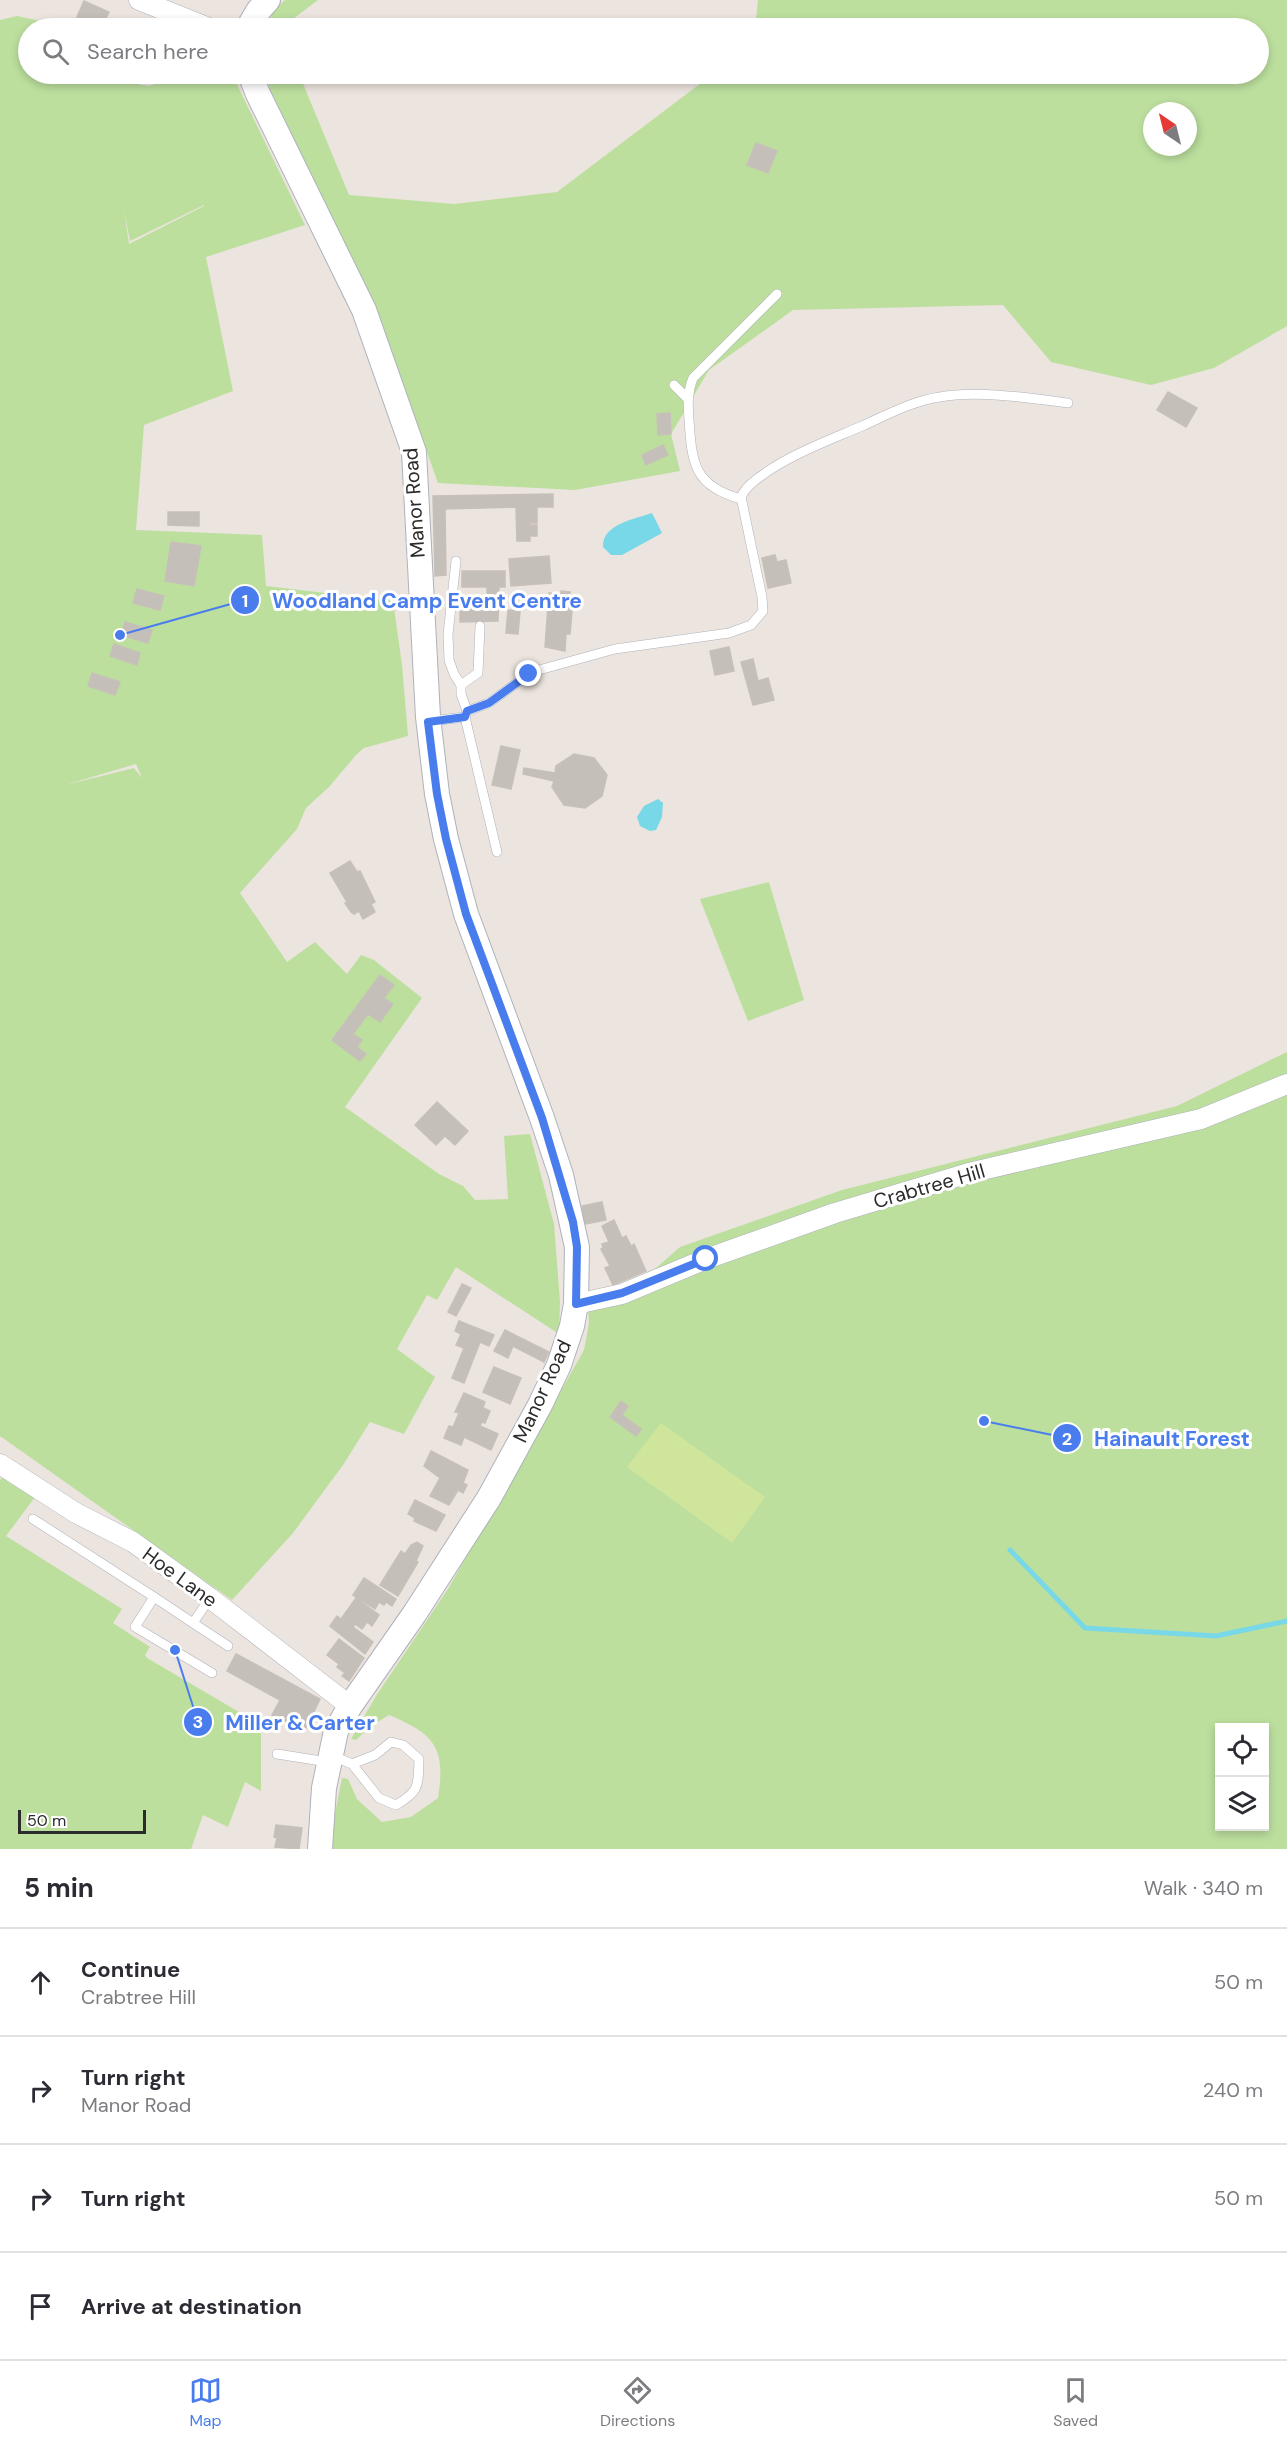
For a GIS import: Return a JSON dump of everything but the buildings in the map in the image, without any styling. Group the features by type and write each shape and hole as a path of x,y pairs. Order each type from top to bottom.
{"street":[{"path":"140,0 184,18"},
{"path":"254,18 268,0"},
{"name":"Manor Road","path":"254,84 364,310 414,452 428,722 437,794 446,839 466,914 542,1118 573,1222 577,1247 576,1304 572,1326 559,1365 540,1405 489,1498 415,1613 350,1706 336,1731 329,1758 320,1849"},
{"name":"Crabtree Hill","path":"576,1304 622,1293 706,1259 835,1213 969,1173 1201,1119 1287,1084"},
{"name":"Hoe Lane","path":"0,1464 76,1513 133,1542 350,1706"}],"lane":[{"path":"741,499 719,493 702,476 693,461 687,399 693,378 777,294"},
{"path":"674,385 687,399"},
{"path":"428,722 466,714 489,703 529,674 539,670 615,649 729,633 751,625 763,611 741,499 750,484 765,472 807,450 912,404 940,396 1032,399 1068,404"},
{"path":"456,561 448,634 449,660 461,685 461,694 497,852"},
{"path":"461,685 478,673 480,626"},
{"path":"33,1519 228,1646"},
{"path":"154,1597 135,1627 212,1673"},
{"path":"193,1623 210,1598"},
{"path":"277,1755 329,1758 352,1764 375,1755 391,1742 403,1745 418,1759 418,1780 413,1795 396,1804 378,1798 352,1764"}],"green space":[{"path":"285,0 318,0 294,18 270,18 276,8"},
{"path":"758,0 1287,0 1287,326 1214,368 1151,385 1051,362 1003,305 793,310 709,370 671,434 680,471 575,490 438,483 375,305 269,84 303,84 349,195 454,204 557,192 700,84 1269,84 1269,18 756,18"},
{"path":"17,16 26,18 18,18 18,84 139,84 149,86 155,84 237,84 305,225 206,257 233,391 144,425 136,530 262,535 266,586 393,601 402,665 408,736 364,748 356,755 329,787 306,808 297,829 240,893 287,962 315,942 347,974 361,955 374,960 422,998 345,1107 439,1174 463,1186 475,1200 508,1199 504,1136 530,1134 554,1224 560,1302 559,1334 456,1267 437,1300 427,1295 397,1349 435,1377 404,1434 370,1422 343,1465 293,1533 232,1600 0,1436 0,20","holes":["204,206 129,244 124,210 130,241","136,764 142,778 134,768 65,785"]},
{"path":"769,882 804,1000 748,1021 700,899"},
{"path":"1287,1052 1287,1849 328,1849 342,1778 348,1779 357,1799 382,1822 411,1817 438,1798 440,1767 438,1755 427,1736 417,1729 389,1715 371,1726 356,1740 351,1739 376,1696 448,1589 584,1350 589,1323 587,1294 612,1291 656,1268 680,1247 842,1190 1177,1106"},
{"path":"661,1423 765,1497 732,1543 627,1467"},
{"path":"3,1476 35,1497 6,1536 122,1609 113,1623 150,1647 145,1655 147,1658 261,1725 261,1791 245,1782 228,1827 203,1815 191,1849 0,1849 0,1480"}],"water":[{"path":"652,513 662,533 622,555 611,555 603,547 604,539 614,528 629,520"},
{"path":"658,799 663,803 662,817 656,830 650,831 640,826 637,817 644,806"}],"waterway":[{"path":"1010,1550 1085,1628 1216,1636 1287,1621"}],"place":[{"name":"Woodland Camp Event Centre","path":"120,635"},
{"name":"Hainault Forest","path":"984,1421"},
{"name":"Miller & Carter","path":"175,1650"}],"route":[{"path":"529,674 489,703 467,711 465,717 428,722 437,794 446,839 466,914 542,1118 561,1175 573,1222 577,1247 576,1304 614,1296 706,1259"}]}
